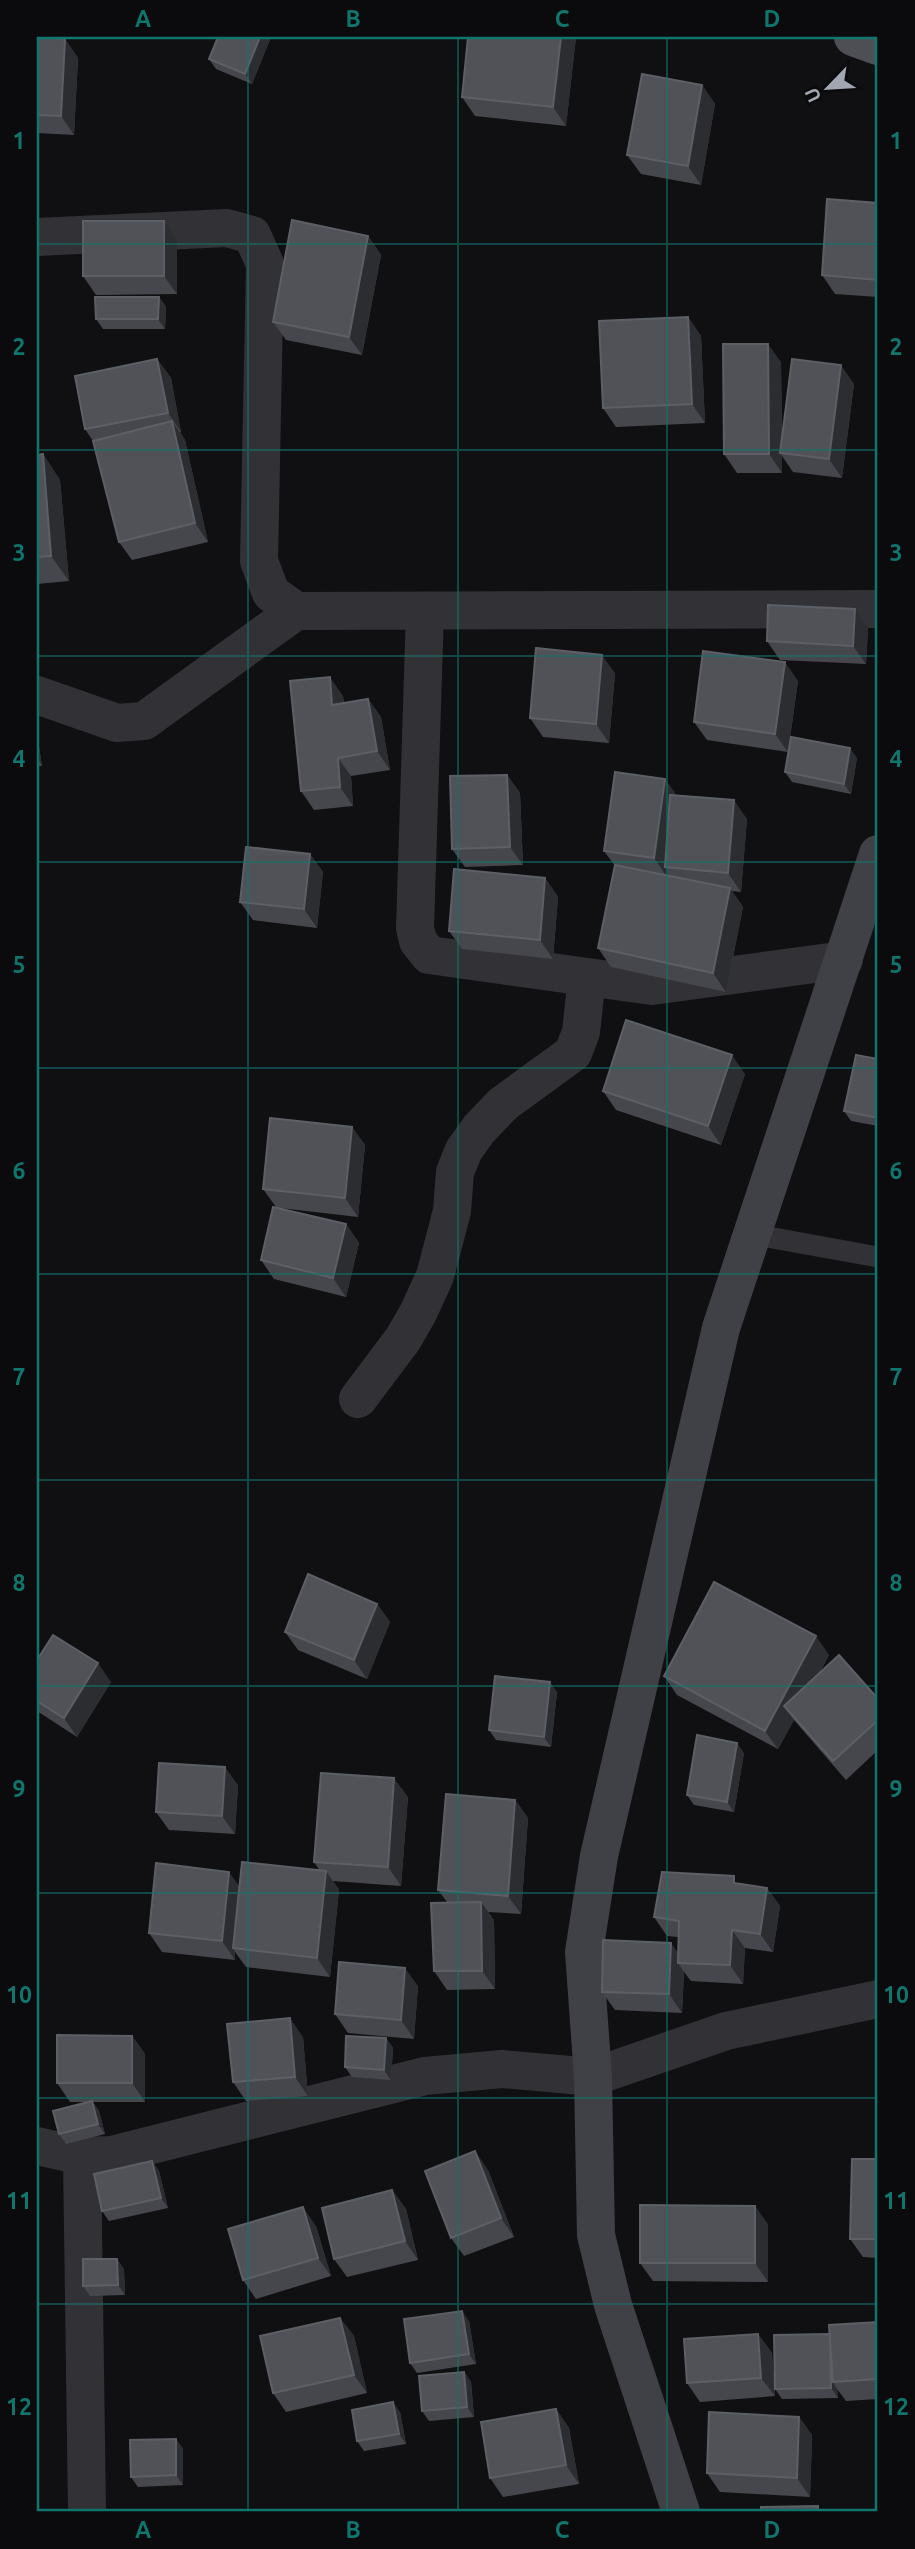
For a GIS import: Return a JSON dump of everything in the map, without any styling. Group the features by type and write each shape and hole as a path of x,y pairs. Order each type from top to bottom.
{"main road":[{"path":"853,37 878,46"}],"street":[{"path":"37,237 227,228 252,235 265,264 259,561 271,593 296,611 878,610"},
{"path":"37,695 117,723 144,721 296,611"},
{"path":"425,611 415,928 418,941 429,955 652,986 844,960"},
{"path":"681,2512 612,2305 596,2235 593,2077 584,1952 599,1856 721,1328 878,854"},
{"path":"358,1399 404,1339 435,1276 452,1211 456,1172 464,1150 479,1129 503,1104 573,1053 581,1032 587,977"},
{"path":"37,2146 82,2156 112,2155 425,2076 502,2069 593,2077 726,2031 865,2002 878,1969"},
{"path":"82,2156 87,2512"}],"lane":[{"path":"751,1234 878,1257"}],"building":[{"path":"37,37 65,39 61,116 37,115"},
{"path":"218,37 260,37 245,74 209,59"},
{"path":"468,37 561,37 553,107 462,97"},
{"path":"642,74 702,85 688,166 627,155"},
{"path":"827,199 878,203 878,280 822,275"},
{"path":"292,220 368,236 349,337 273,322"},
{"path":"83,221 164,221 164,276 83,276"},
{"path":"95,297 159,297 158,319 96,319"},
{"path":"688,317 692,404 603,408 599,321"},
{"path":"723,344 768,344 769,454 724,454"},
{"path":"157,359 168,413 85,429 75,376"},
{"path":"792,359 841,365 829,459 780,453"},
{"path":"172,421 195,523 119,542 93,441"},
{"path":"43,454 51,556 37,557 37,455"},
{"path":"768,605 855,609 853,646 767,641"},
{"path":"536,648 602,655 596,724 530,718"},
{"path":"703,651 785,662 775,734 694,722"},
{"path":"330,677 332,705 368,699 377,751 338,758 340,787 301,791 290,681"},
{"path":"791,737 850,748 844,784 785,772"},
{"path":"615,772 665,779 654,858 604,851"},
{"path":"507,775 510,847 452,849 450,776"},
{"path":"670,795 734,800 728,873 665,867"},
{"path":"246,847 310,854 304,909 240,902"},
{"path":"615,865 730,888 713,973 598,948"},
{"path":"454,869 545,878 540,940 449,931"},
{"path":"626,1020 732,1055 708,1126 603,1091"},
{"path":"856,1055 878,1059 878,1118 844,1111"},
{"path":"270,1118 352,1127 345,1198 263,1189"},
{"path":"273,1207 346,1224 333,1278 261,1260"},
{"path":"308,1574 377,1604 354,1660 285,1632"},
{"path":"714,1582 816,1636 765,1731 664,1676"},
{"path":"53,1635 98,1663 64,1718 37,1701 37,1660"},
{"path":"839,1655 878,1699 878,1720 833,1761 784,1706"},
{"path":"495,1676 550,1682 544,1737 489,1730"},
{"path":"697,1735 737,1743 727,1802 687,1795"},
{"path":"159,1763 225,1767 222,1816 156,1812"},
{"path":"321,1773 394,1778 388,1867 314,1862"},
{"path":"446,1794 515,1800 508,1896 438,1890"},
{"path":"242,1862 326,1871 317,1958 233,1948"},
{"path":"156,1863 229,1872 222,1941 149,1933"},
{"path":"662,1872 734,1876 734,1883 767,1888 760,1934 732,1930 730,1965 678,1963 679,1921 654,1917"},
{"path":"481,1902 482,1971 434,1971 431,1903"},
{"path":"603,1940 671,1943 669,1994 602,1992"},
{"path":"339,1962 405,1968 401,2020 335,2014"},
{"path":"290,2018 295,2077 233,2082 227,2024"},
{"path":"57,2035 132,2036 132,2083 57,2083"},
{"path":"346,2036 386,2038 384,2070 345,2067"},
{"path":"92,2101 98,2124 59,2134 53,2111"},
{"path":"475,2151 501,2218 451,2238 425,2171"},
{"path":"852,2159 878,2159 878,2239 850,2239"},
{"path":"152,2161 161,2198 102,2211 94,2174"},
{"path":"392,2190 405,2241 334,2259 322,2208"},
{"path":"640,2205 755,2206 755,2263 640,2263"},
{"path":"303,2207 318,2258 243,2280 228,2229"},
{"path":"83,2259 117,2259 118,2285 83,2286"},
{"path":"462,2311 469,2354 410,2363 404,2319"},
{"path":"340,2318 354,2375 273,2393 260,2336"},
{"path":"878,2322 878,2379 833,2382 829,2325"},
{"path":"758,2334 761,2378 687,2383 684,2339"},
{"path":"830,2334 831,2388 775,2389 774,2335"},
{"path":"464,2372 467,2407 422,2411 419,2376"},
{"path":"393,2402 399,2434 357,2441 352,2410"},
{"path":"556,2409 566,2465 490,2478 481,2422"},
{"path":"709,2412 799,2417 797,2478 707,2473"},
{"path":"176,2439 176,2475 131,2477 130,2440"},
{"path":"818,2506 818,2512 761,2512 761,2507"}]}
